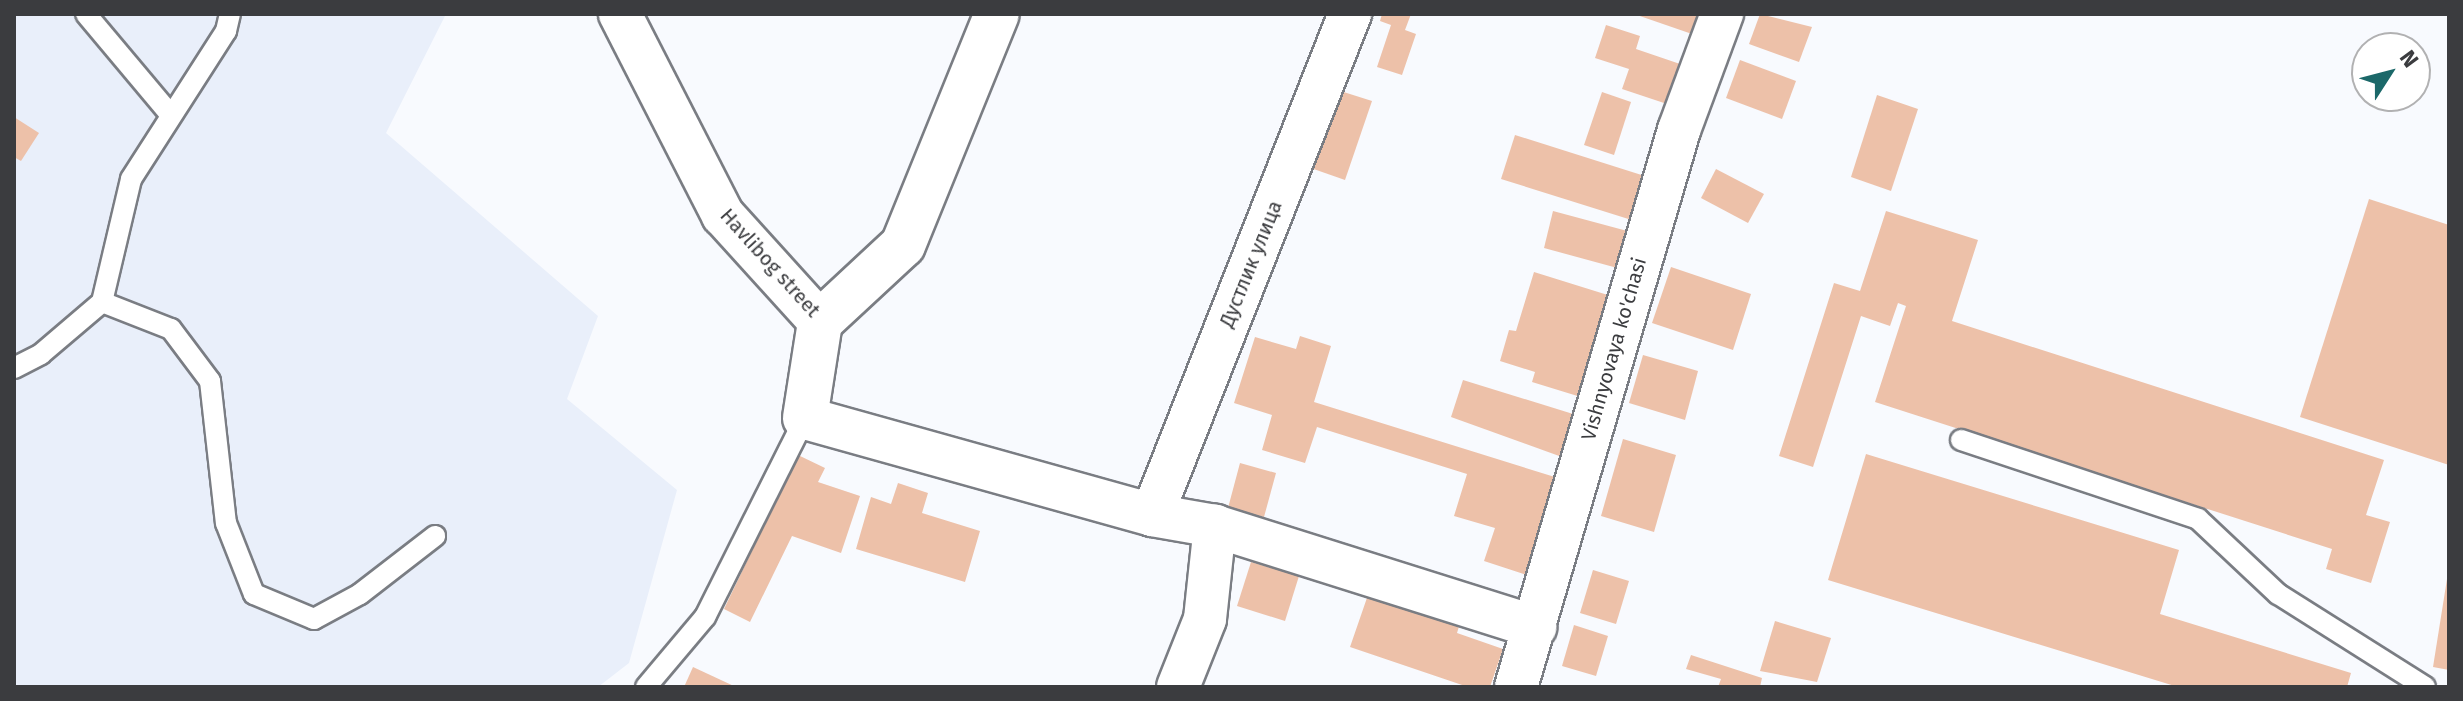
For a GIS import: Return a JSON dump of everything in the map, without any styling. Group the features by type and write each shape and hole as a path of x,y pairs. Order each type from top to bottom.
{"street":[{"name":"Hаvlibog street","path":"620,14 723,215 820,322 903,245 997,14"},
{"name":"Дустлик улица","path":"1152,515 1350,14"},
{"name":"Vishnyovaya ko'chasi","path":"1516,687 1643,248 1722,14"},
{"path":"820,322 805,418 1152,515 1215,526 1535,627"},
{"path":"1178,687 1205,619 1215,526"}],"lane":[{"path":"86,14 169,113"},
{"path":"14,368 41,354 102,302 131,179 169,113 226,31 230,14"},
{"path":"102,302 171,329 210,381 226,523 254,594 314,619 360,594 435,536"},
{"path":"646,687 705,617 805,418"},
{"path":"1961,440 2198,519 2278,594 2425,687"}],"shaded area":[{"path":"14,14 446,14 386,133 598,316 567,399 677,490 629,663 598,687 14,687"}],"building":[{"path":"1382,14 1411,14 1405,30 1416,34 1402,75 1377,67 1391,25 1380,21"},
{"path":"1634,14 1699,14 1692,34"},
{"path":"1760,14 1812,27 1799,62 1749,44"},
{"path":"1606,25 1640,36 1636,49 1686,66 1673,106 1622,89 1629,69 1595,58"},
{"path":"1740,60 1796,81 1782,119 1726,98"},
{"path":"1331,88 1372,101 1345,180 1305,166"},
{"path":"1602,92 1631,102 1614,155 1584,145"},
{"path":"1877,95 1918,109 1891,191 1851,177"},
{"path":"14,117 39,133 21,161 14,157"},
{"path":"1515,135 1651,178 1638,222 1501,179"},
{"path":"1716,169 1764,194 1748,223 1701,198"},
{"path":"2369,199 2449,225 2449,465 2300,417"},
{"path":"1553,211 1631,232 1621,269 1544,248"},
{"path":"1886,211 1978,240 1952,321 2384,460 2366,515 2390,522 2371,583 2326,569 2332,549 1875,402 1906,306 1898,303 1890,326 1861,316 1813,467 1779,456 1834,283 1860,291"},
{"path":"1671,267 1751,294 1733,350 1652,323"},
{"path":"1534,272 1611,296 1584,398 1532,382 1535,372 1500,361 1509,330 1516,331"},
{"path":"1300,336 1331,346 1314,402 1558,478 1527,575 1484,561 1495,528 1454,516 1467,474 1317,427 1305,463 1262,450 1272,415 1234,403 1255,337 1296,349"},
{"path":"1643,355 1698,371 1685,420 1629,403"},
{"path":"1463,380 1586,418 1573,461 1451,417"},
{"path":"1623,439 1676,455 1654,532 1601,516"},
{"path":"1866,454 2179,550 2160,614 2351,673 2347,687 2178,687 1828,580"},
{"path":"798,455 825,468 818,482 860,496 841,553 792,536 750,622 724,609"},
{"path":"1240,463 1276,473 1264,517 1228,508"},
{"path":"898,483 928,493 922,513 980,531 965,582 856,549 871,497 891,504"},
{"path":"1251,562 1299,576 1285,621 1237,606"},
{"path":"1593,570 1629,581 1616,624 1580,613"},
{"path":"2449,579 2449,670 2433,667"},
{"path":"1369,592 1460,623 1457,633 1503,649 1490,687 1468,687 1350,647"},
{"path":"1775,621 1831,638 1817,682 1760,671"},
{"path":"1574,625 1608,636 1596,676 1562,666"},
{"path":"1691,655 1762,678 1760,687 1718,687 1721,679 1686,669"},
{"path":"693,667 736,687 684,687"}]}
